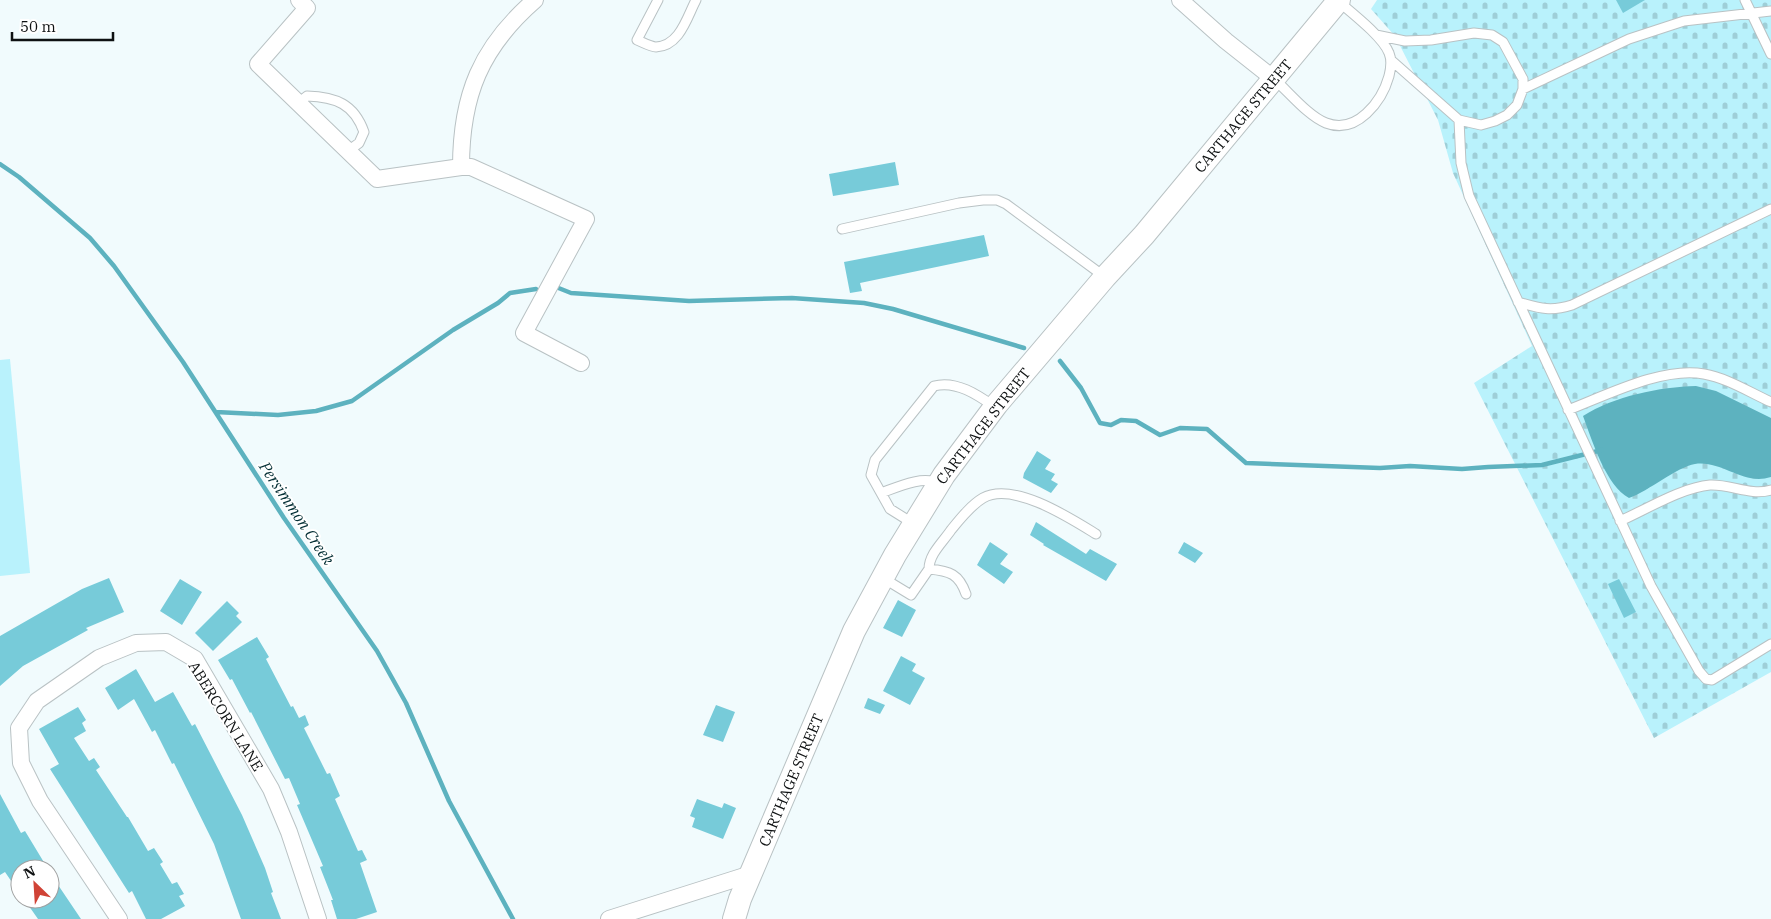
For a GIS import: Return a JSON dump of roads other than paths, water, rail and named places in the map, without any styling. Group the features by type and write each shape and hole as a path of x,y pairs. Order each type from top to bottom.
{"main road":[{"name":"CARTHAGE STREET","path":"734,919 740,899 854,631 882,578 938,484 995,406 1105,277 1144,235 1339,1"}],"street":[{"path":"299,0 307,8 258,64 377,179 461,166 471,167 586,219 524,333 581,362"},
{"path":"461,166 461,144 466,112 478,71 505,30 535,0"},
{"path":"1180,0 1226,41 1274,79"},
{"name":"ABERCORN LANE","path":"119,919 40,801 21,763 20,728 37,700 99,658 136,643 166,642 195,659 271,789 289,832 318,919"},
{"path":"609,919 751,874"}],"lane":[{"path":"658,0 637,40 656,47 671,41 680,34 696,0"},
{"path":"1745,0 1771,54"},
{"path":"1274,79 1316,119 1329,124 1342,126 1355,122 1377,102 1386,84 1391,60 1389,52 1376,35 1339,1"},
{"path":"1523,89 1644,33 1691,19 1752,14 1771,10"},
{"path":"1376,35 1405,41 1431,40 1474,33 1492,35 1503,42 1523,79 1523,89 1517,105 1507,115 1495,122 1482,125 1459,120 1391,60"},
{"path":"298,103 307,96 322,96 342,102 359,118 364,132 359,143 348,151"},
{"path":"1459,120 1461,163 1469,196 1651,586 1700,671 1706,679 1712,680 1771,644"},
{"path":"842,229 959,203 997,200 1006,204 1105,277"},
{"path":"1518,302 1545,310 1559,309 1572,305 1771,209"},
{"path":"1568,410 1642,382 1675,373 1691,372 1723,380 1771,402"},
{"path":"914,524 890,509 871,475 875,460 934,386 950,385 970,391 995,406"},
{"path":"881,493 907,484 927,480 938,484"},
{"path":"1620,521 1697,487 1712,485 1750,492 1771,490"},
{"path":"882,578 911,595 929,569 929,562 934,553 957,524 973,505 984,497 995,493 1010,494 1034,500 1075,520 1096,534"},
{"path":"929,569 946,570 962,582 966,594"}],"waterway":[{"name":"Persimmon Creek","path":"0,164 19,177 90,238 114,266 183,362 284,518 377,651 406,703 449,801 513,919"},
{"path":"556,287 571,293 689,301 792,298 864,303 893,309 1024,348"},
{"path":"216,412 278,415 316,411 352,401 453,330 498,303 510,293 536,289"},
{"path":"1060,361 1081,388 1100,423 1111,425 1121,420 1136,421 1160,435 1180,428 1207,429 1246,463 1380,468 1410,466 1462,469 1542,465 1602,450"}]}
